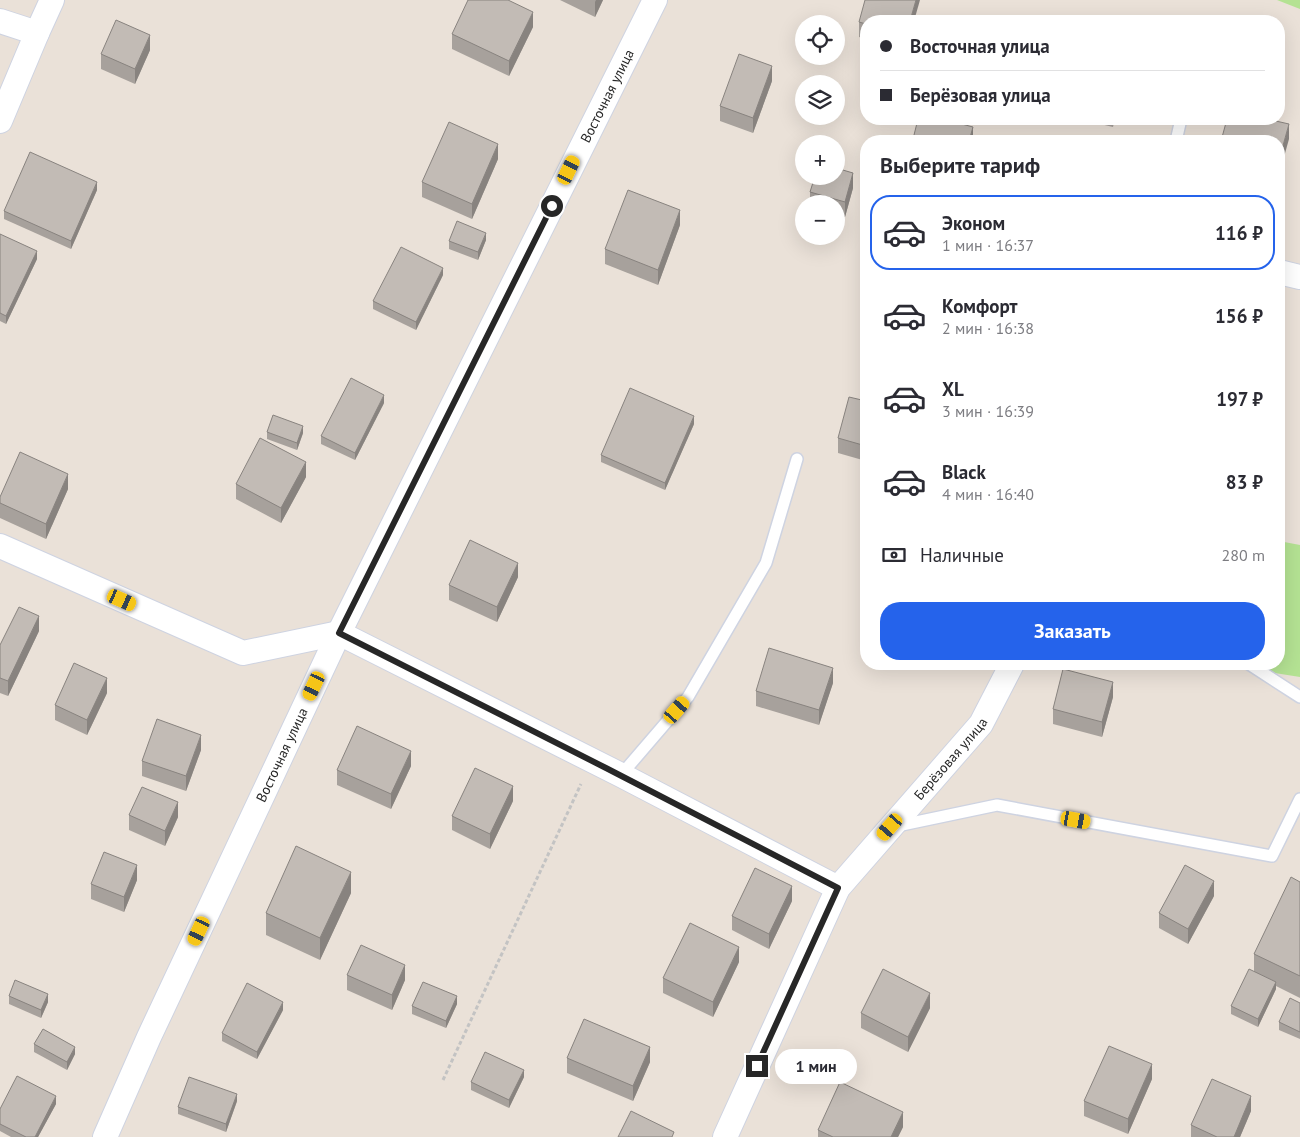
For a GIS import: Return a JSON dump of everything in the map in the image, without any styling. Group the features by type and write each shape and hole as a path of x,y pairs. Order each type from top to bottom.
{"street":[{"path":"0,121 52,0"},
{"name":"Восточная улица","path":"106,1137 154,1028 339,633 655,0"},
{"path":"0,21 37,33"},
{"path":"1285,273 1300,277"},
{"path":"0,546 243,653 339,633 592,760 838,888"},
{"name":"Берёзовая улица","path":"725,1137 838,888 981,724 1009,670"}],"lane":[{"path":"621,775 688,697 766,563 797,458"},
{"path":"1259,670 1300,697"},
{"path":"890,827 997,805 1272,856 1300,799"}],"path":[{"path":"443,1080 592,760"}],"green space":[{"path":"1277,0 1300,0 1300,9"},
{"path":"1285,542 1300,545 1300,677 1256,670 1285,670"}],"building":[{"path":"468,0 508,0 533,12 509,61 452,34"},
{"path":"865,0 916,0 912,15 861,15"},
{"path":"116,20 150,35 135,69 101,54"},
{"path":"739,54 772,66 753,118 720,106"},
{"path":"449,122 498,144 472,204 422,182"},
{"path":"1289,124 1285,138 1285,135 1223,135 1225,125"},
{"path":"916,125 966,125 973,127 971,135 914,135"},
{"path":"30,152 97,182 71,241 4,211"},
{"path":"845,171 853,173 845,202 845,195 820,195 810,192 812,185 845,185"},
{"path":"628,190 680,210 658,270 605,249"},
{"path":"457,221 486,233 478,252 449,241"},
{"path":"0,234 37,251 6,316 0,313"},
{"path":"401,247 443,268 416,322 373,301"},
{"path":"351,378 384,395 355,453 321,436"},
{"path":"630,388 694,416 665,483 601,455"},
{"path":"849,397 860,400 860,444 838,438"},
{"path":"273,415 303,426 297,443 267,432"},
{"path":"260,438 306,462 281,508 236,484"},
{"path":"20,452 68,474 46,524 0,503 0,497"},
{"path":"470,540 518,563 497,607 449,585"},
{"path":"19,607 39,616 8,681 0,678 0,645"},
{"path":"769,648 833,668 819,710 756,691"},
{"path":"74,663 107,678 87,720 55,705"},
{"path":"1063,670 1113,682 1102,722 1053,709"},
{"path":"157,719 201,735 186,776 142,761"},
{"path":"357,726 411,751 391,794 337,770"},
{"path":"475,768 513,786 490,834 452,816"},
{"path":"142,787 178,802 165,831 129,815"},
{"path":"296,846 351,872 320,938 266,913"},
{"path":"104,852 137,865 124,897 91,884"},
{"path":"1185,865 1214,881 1188,929 1159,913"},
{"path":"755,868 792,886 769,934 732,916"},
{"path":"1291,877 1300,882 1300,976 1254,954"},
{"path":"690,923 739,947 713,1002 663,978"},
{"path":"361,945 405,965 392,995 347,975"},
{"path":"883,969 930,993 908,1037 861,1013"},
{"path":"1249,969 1276,982 1258,1019 1231,1006"},
{"path":"15,980 48,994 41,1010 9,996"},
{"path":"423,982 457,996 446,1021 412,1006"},
{"path":"247,983 283,1002 257,1052 222,1033"},
{"path":"1290,998 1300,1003 1300,1032 1279,1022"},
{"path":"584,1019 650,1047 633,1086 567,1058"},
{"path":"43,1029 75,1047 67,1062 34,1044"},
{"path":"1109,1046 1152,1064 1128,1119 1084,1101"},
{"path":"485,1052 524,1070 509,1100 471,1082"},
{"path":"17,1076 56,1096 35,1137 26,1137 0,1124 0,1109"},
{"path":"189,1077 237,1094 226,1124 178,1107"},
{"path":"1212,1079 1251,1096 1234,1137 1217,1137 1191,1125"},
{"path":"840,1082 903,1112 891,1137 833,1137 818,1130"},
{"path":"631,1111 674,1132 672,1137 618,1137"}],"route":[{"path":"552,206 339,633 838,888 757,1066"}]}
